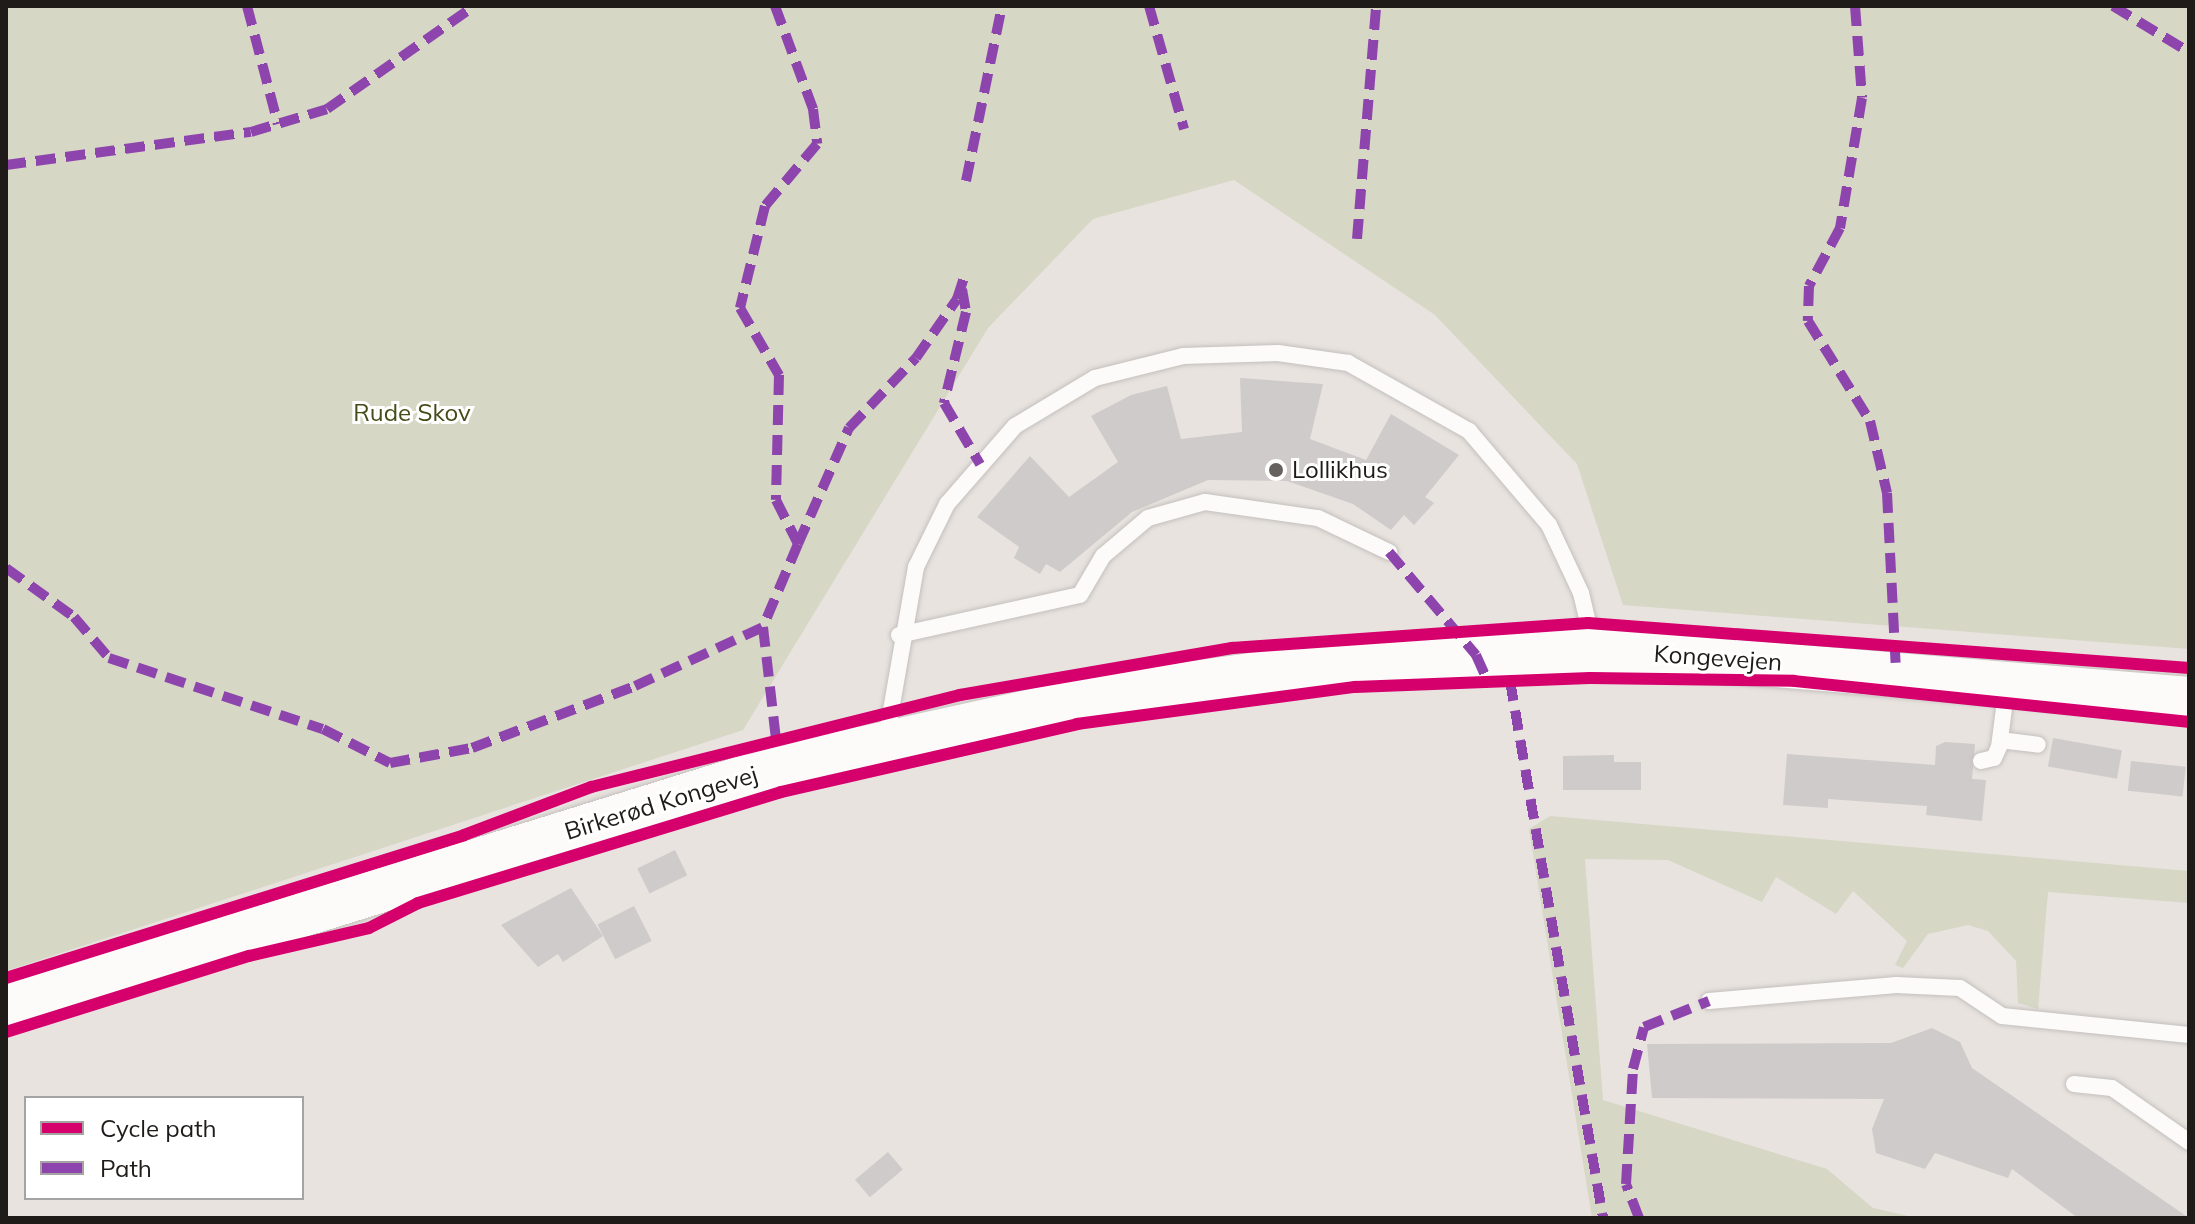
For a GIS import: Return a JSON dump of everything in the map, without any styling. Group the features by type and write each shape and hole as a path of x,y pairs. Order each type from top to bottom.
{"main road":[{"name":"Kongevejen","path":"1295,669 1595,650 2189,699"},
{"name":"Birkerød Kongevej","path":"6,1007 778,767 886,740 1102,696 1295,669"}],"lane":[{"path":"886,740 899,635 916,567 947,504 1015,426 1095,378 1183,356 1278,353 1348,363 1469,431 1549,525 1581,593 1595,650"},
{"path":"899,635 1080,595 1103,556 1148,518 1205,502 1318,518 1389,552"},
{"path":"1981,761 1994,758 2000,740 2007,683"},
{"path":"2000,740 2038,745"},
{"path":"1709,1001 1896,985 1960,988 2002,1016 2189,1035"},
{"path":"2074,1084 2112,1088 2189,1142"}],"green space":[{"name":"Rude Skov","path":"6,6 2189,6 2189,649 1623,605 1577,464 1435,315 1234,180 1093,219 988,328 743,730 6,971"},
{"path":"1550,816 2189,871 2189,903 2048,892 2038,1009 2018,1003 2016,961 1988,931 1968,925 1928,934 1903,968 1895,965 1907,941 1853,891 1836,914 1776,877 1762,902 1668,860 1585,859 1603,1100 1827,1169 1873,1208 1917,1218 1592,1218 1529,829"}],"building":[{"name":"Lollikhus","path":"1240,378 1323,384 1310,439 1366,460 1391,414 1459,455 1425,497 1434,503 1414,525 1404,515 1391,530 1353,504 1287,481 1208,480 1132,512 1060,572 1046,564 1040,574 1014,558 1019,547 977,517 1030,456 1069,497 1118,462 1091,416 1131,395 1167,386 1181,439 1242,432"},
{"path":"2053,738 2122,750 2117,779 2048,767"},
{"path":"1945,742 1975,744 1972,779 1986,780 1982,821 1926,815 1927,806 1828,799 1828,808 1783,805 1787,754 1935,765 1936,746"},
{"path":"1614,755 1614,762 1641,762 1641,790 1563,790 1563,756"},
{"path":"2131,761 2186,767 2183,797 2128,791"},
{"path":"675,850 687,875 650,894 637,868"},
{"path":"571,888 603,936 563,962 558,954 538,967 501,925"},
{"path":"634,906 652,941 615,959 597,925"},
{"path":"1932,1028 1960,1042 1972,1068 2189,1218 2078,1218 2012,1169 2008,1178 1935,1153 1925,1169 1876,1153 1872,1129 1884,1099 1652,1098 1647,1044 1891,1043"},
{"path":"888,1152 903,1170 870,1197 855,1180"}],"marked path":[{"path":"247,6 278,124"},
{"path":"6,165 251,132 327,109 474,6"},
{"path":"775,6 813,109 817,144 765,206 740,308 779,375 776,500 798,544 763,627 776,739"},
{"path":"966,181 1002,6"},
{"path":"1149,6 1184,129"},
{"path":"1357,239 1376,6"},
{"path":"1855,6 1862,98 1840,228 1809,286 1808,321 1870,421 1887,493 1896,672"},
{"path":"2113,6 2189,52"},
{"path":"798,544 849,428 916,358 957,299 965,274"},
{"path":"962,289 966,312 944,403 980,464"},
{"path":"1389,552 1476,655 1488,682"},
{"path":"6,568 74,617 109,658 323,729 390,763 472,748 635,686 763,627"},
{"path":"1510,681 1603,1218"},
{"path":"1639,1218 1626,1184 1633,1069 1644,1027 1709,1001"}],"cycle path":[{"path":"6,978 464,835 591,787 960,695 1232,648 1588,623 2189,668"},
{"path":"6,1032 249,956 369,928 418,903 781,792 1077,724 1355,687 1590,678 1794,681 2189,722"}],"place":[{"name":"Lollikhus","path":"1276,470"}]}
